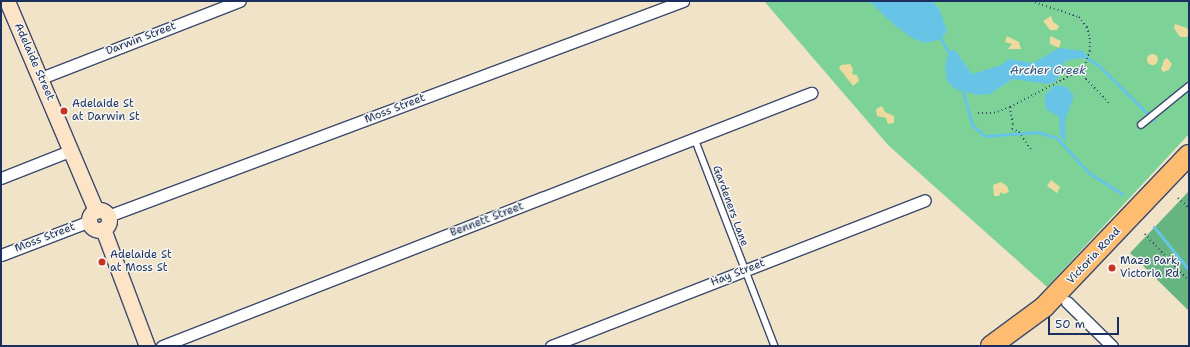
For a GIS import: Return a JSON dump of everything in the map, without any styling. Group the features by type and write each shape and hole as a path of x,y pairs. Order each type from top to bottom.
{"highway":[{"name":"Victoria Road","path":"991,346 1044,307 1189,155"},
{"name":"Victoria Road","path":"1016,346 1041,327 1067,302 1189,175"}],"street":[{"name":"Adelaide Street","path":"7,1 72,150 146,346"},
{"name":"Darwin Street","path":"41,78 240,1"},
{"name":"Moss Street","path":"1,255 99,220 683,1"},
{"name":"Bennett Street","path":"162,346 811,93"},
{"path":"1,178 72,150"},
{"name":"Hay Street","path":"551,346 925,200"},
{"path":"1067,302 1112,346"},
{"path":"146,346 153,346"}],"lane":[{"path":"1142,124 1155,111 1189,86"},
{"name":"Gardeners Lane","path":"695,139 744,271 775,346"}],"path":[{"path":"1031,1 1080,17 1090,38 1090,51 1085,68 1086,79 1109,103"},
{"path":"978,113 994,113 1010,107 1085,68"},
{"path":"1010,107 1013,124 1012,129 1019,132 1031,148"},
{"path":"1178,198 1189,208"},
{"path":"1145,234 1189,282"}],"green space":[{"path":"764,1 1189,1 1189,134 1047,287 888,145"},
{"path":"1189,191 1189,311 1130,253"}],"sand":[{"path":"1051,16 1053,22 1059,26 1057,30 1050,30 1043,21"},
{"path":"1175,24 1187,28 1189,33 1187,37 1180,37 1174,28"},
{"path":"1007,36 1019,42 1021,49 1008,49 1012,44 1005,42"},
{"path":"1050,36 1061,41 1059,48 1050,44"},
{"path":"1150,54 1154,54 1156,55 1156,63 1150,64 1147,61 1147,57"},
{"path":"1167,58 1172,64 1169,70 1163,72 1161,69 1164,60"},
{"path":"850,64 853,69 852,74 857,75 859,81 853,86 839,68 841,65"},
{"path":"882,106 885,112 894,116 894,123 888,124 886,118 877,116 876,109"},
{"path":"1051,180 1060,187 1057,193 1047,186"},
{"path":"1001,182 1007,186 1009,192 1004,194 1001,192 999,196 994,196 993,185"}],"water":[{"path":"869,1 932,1 940,10 947,31 941,39 926,43 912,38 893,24"},
{"name":"Archer Creek","path":"1059,48 1083,51 1088,57 1065,61 1061,74 1055,82 1047,84 1013,79 990,94 978,95 955,89 947,81 945,66 949,51 955,50 972,74 1002,65 1008,59 1033,63"},
{"path":"1055,85 1067,87 1074,96 1065,120 1066,142 1060,136 1059,117 1046,109 1045,95"}],"waterway":[{"name":"Archer Creek","path":"939,36 950,54"},
{"name":"Archer Creek","path":"1084,56 1097,64 1154,120"},
{"name":"Archer Creek","path":"962,89 972,125 985,136 1038,132 1057,138 1089,173 1123,194"},
{"name":"Archer Creek","path":"1154,227 1189,270"}],"place":[{"name":"Adelaide St at Darwin St","path":"64,111"},
{"name":"Adelaide St at Moss St","path":"102,262"},
{"name":"Maze Park, Victoria Rd","path":"1112,268"}]}
